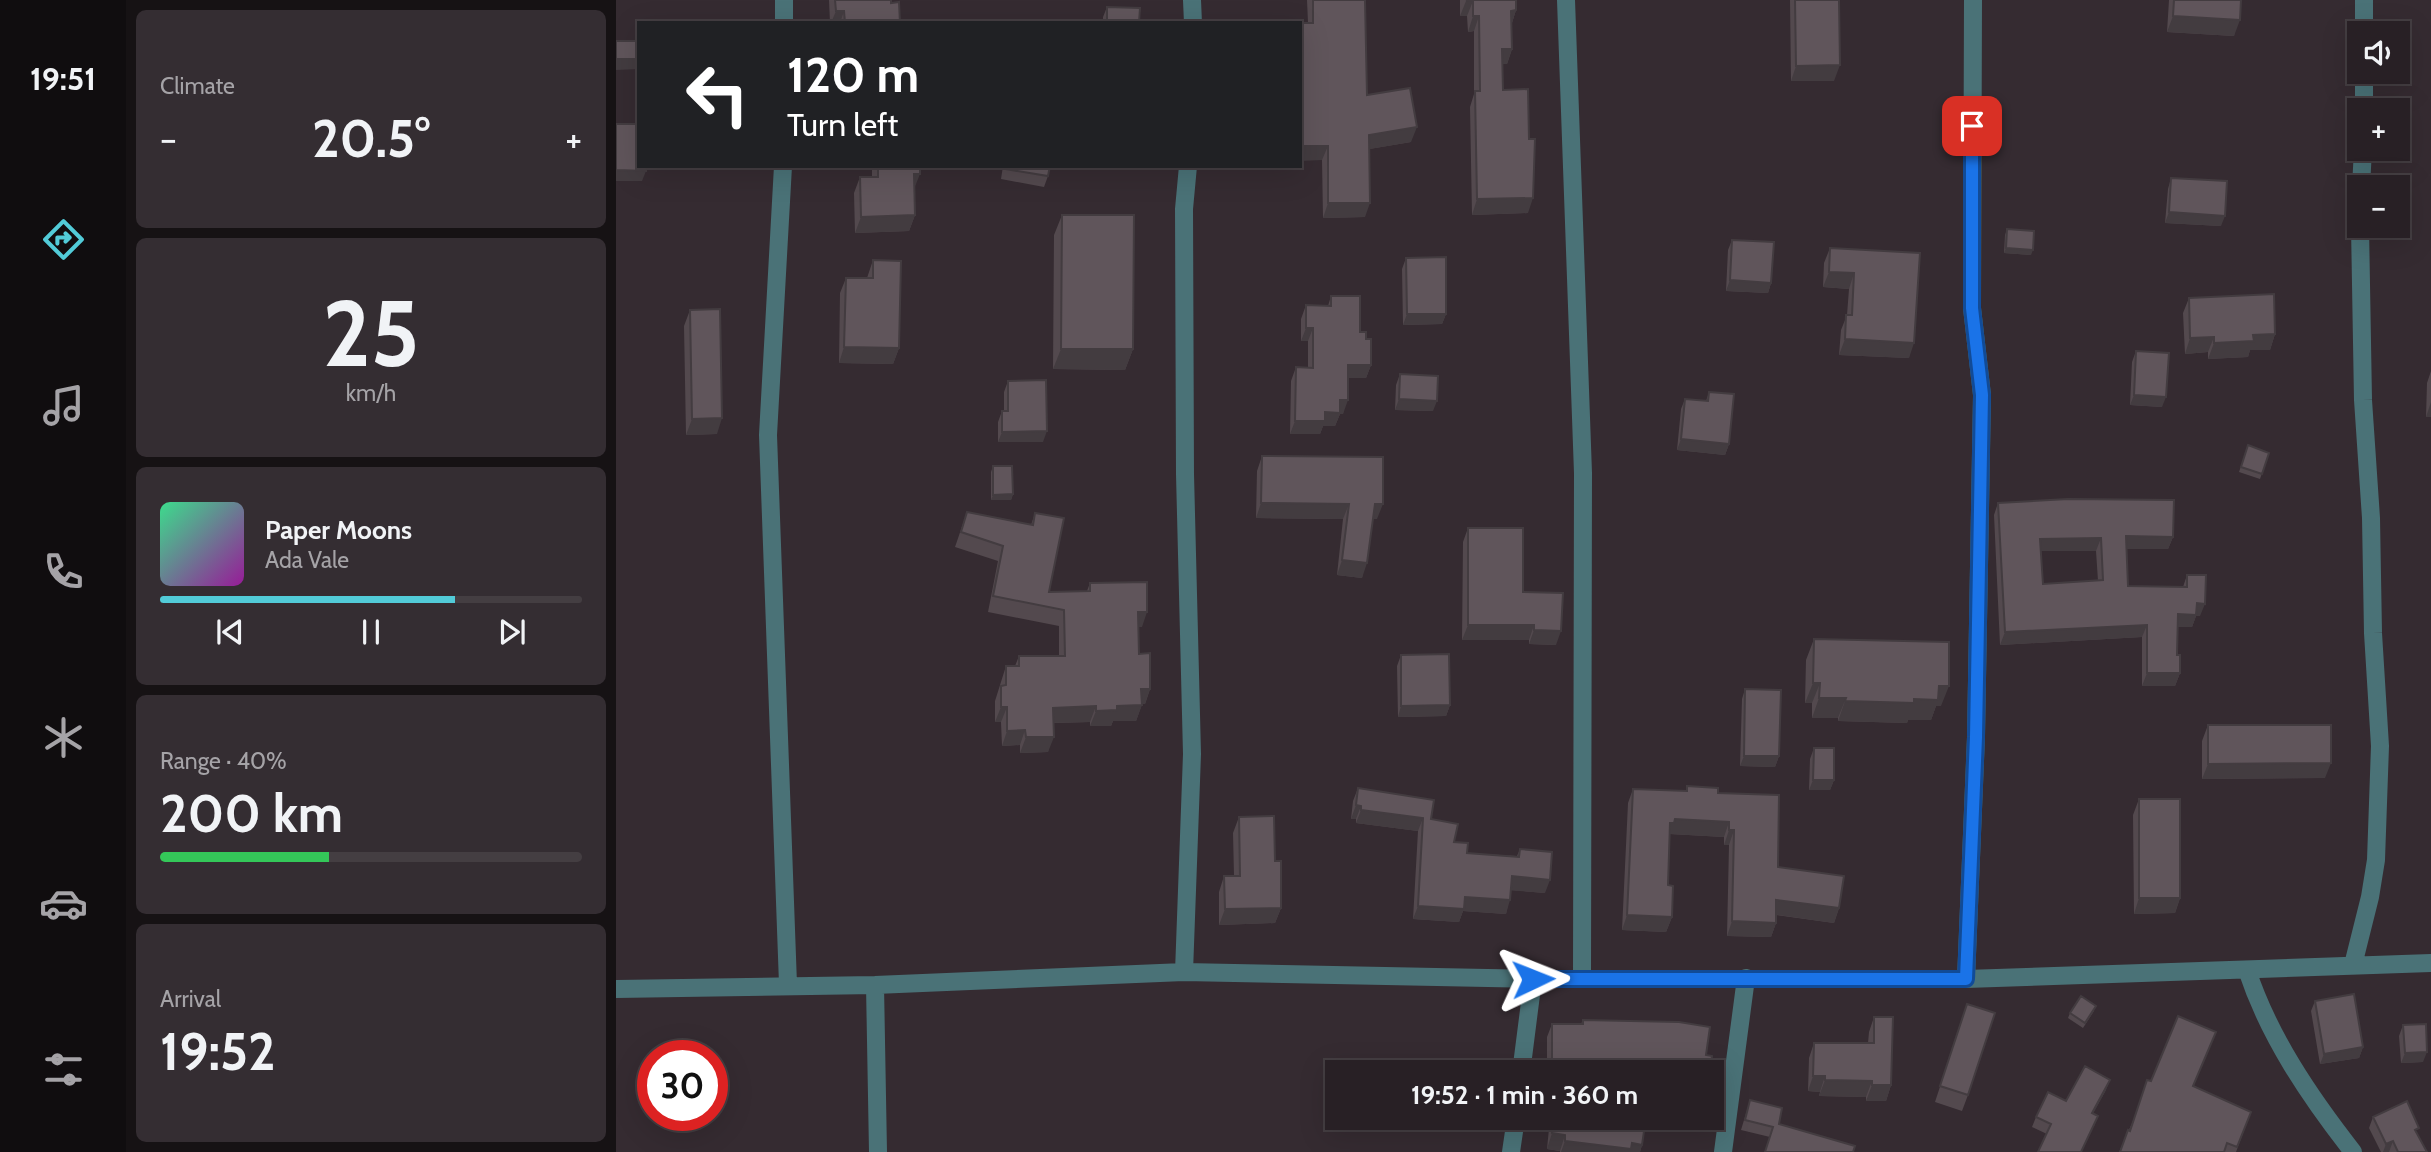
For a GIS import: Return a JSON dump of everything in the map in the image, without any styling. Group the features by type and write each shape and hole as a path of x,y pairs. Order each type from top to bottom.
{"street":[{"path":"784,21 785,0"},
{"path":"1192,0 1193,21"},
{"path":"1566,0 1583,473 1582,977"},
{"path":"1966,979 1976,737 1982,395 1972,308 1973,0"},
{"path":"2364,0 2364,21"},
{"path":"783,168 768,435 788,985"},
{"path":"1184,972 1192,754 1184,460 1184,209 1188,168"},
{"path":"2353,965 2376,860 2380,746 2373,633 2371,518 2363,400 2360,238"},
{"path":"616,989 875,985 1184,972 1533,979 1966,979 2431,963"},
{"path":"2247,970 2256,998 2281,1045 2322,1112 2353,1152"},
{"path":"1723,1152 1746,978"},
{"path":"1523,1060 1533,979"},
{"path":"875,985 878,1152"},
{"path":"1511,1152 1514,1130"}],"building":[{"path":"835,0 891,0 891,3 899,2 900,21 845,21 844,11 836,11"},
{"path":"1313,0 1365,0 1367,95 1410,88 1417,127 1369,135 1370,203 1328,203 1328,146 1302,146 1302,23 1313,23"},
{"path":"1466,0 1516,0 1516,10 1511,11 1512,49 1502,49 1503,90 1528,89 1529,139 1535,139 1533,198 1477,199 1475,91 1480,91 1479,16 1473,16 1473,1"},
{"path":"1795,0 1839,0 1840,65 1796,66"},
{"path":"2174,0 2241,0 2240,20 2173,16"},
{"path":"1107,7 1140,8 1139,21 1107,21"},
{"path":"616,41 637,41 637,59 616,59"},
{"path":"616,124 637,124 637,168 646,168 646,171 616,170"},
{"path":"878,168 920,168 920,174 914,174 915,215 861,217 860,177 878,177"},
{"path":"1005,168 1050,168 1048,176"},
{"path":"2171,178 2227,181 2225,216 2169,212"},
{"path":"1062,215 1134,215 1133,349 1061,349"},
{"path":"2007,229 2034,231 2033,250 2006,248"},
{"path":"1732,240 1774,242 1771,283 1730,280"},
{"path":"1830,248 1920,253 1914,343 1845,339 1846,315 1852,315 1854,273 1829,272"},
{"path":"1446,257 1446,314 1407,314 1406,258"},
{"path":"873,260 901,261 899,348 844,347 846,278 873,278"},
{"path":"2274,294 2275,334 2253,335 2254,341 2214,343 2214,337 2190,338 2189,298"},
{"path":"1331,296 1360,296 1360,332 1366,332 1366,339 1371,339 1371,365 1348,365 1348,400 1340,400 1340,413 1325,412 1325,421 1295,421 1296,367 1313,368 1313,328 1306,328 1306,305 1331,306"},
{"path":"720,309 722,418 692,419 690,310"},
{"path":"2136,351 2169,353 2166,397 2134,395"},
{"path":"1400,374 1438,376 1437,401 1399,399"},
{"path":"1046,380 1047,431 1002,432 1002,411 1008,411 1008,381"},
{"path":"1709,392 1734,394 1729,444 1681,439 1685,399 1708,401"},
{"path":"2248,445 2269,453 2262,474 2241,467"},
{"path":"1262,456 1383,457 1383,504 1375,504 1367,563 1342,560 1349,504 1261,503"},
{"path":"993,466 1012,466 1013,494 993,495"},
{"path":"2068,499 2174,500 2173,537 2126,536 2128,586 2187,587 2187,575 2206,575 2205,604 2197,603 2196,615 2178,614 2177,655 2180,655 2180,673 2147,673 2147,625 2005,632 1998,503","holes":["2101,538 2103,580 2043,584 2040,539"]},
{"path":"967,512 1033,525 1035,513 1064,518 1049,592 1090,591 1090,583 1147,582 1147,612 1138,612 1139,654 1150,653 1150,689 1141,689 1142,705 1117,706 1117,710 1096,711 1096,706 1053,708 1054,737 1026,737 1025,730 1007,731 1007,707 1001,707 1001,686 1006,685 1006,666 1019,666 1019,656 1065,656 1064,610 993,596 1003,546 961,532"},
{"path":"1468,528 1523,528 1523,592 1563,593 1561,631 1534,630 1534,625 1468,625"},
{"path":"1814,639 1949,642 1949,686 1939,686 1938,700 1914,699 1914,703 1819,698 1820,683 1813,683"},
{"path":"1449,654 1450,705 1401,706 1401,655"},
{"path":"1745,689 1781,690 1779,756 1744,756"},
{"path":"2208,725 2331,725 2331,763 2208,764"},
{"path":"1814,748 1834,748 1834,780 1813,780"},
{"path":"1687,786 1718,788 1718,793 1779,795 1778,867 1844,876 1839,908 1776,900 1776,923 1732,921 1734,830 1729,830 1729,822 1675,819 1674,823 1670,823 1668,885 1673,886 1672,917 1627,915 1633,789 1687,791"},
{"path":"1358,788 1434,800 1431,819 1458,824 1454,842 1468,843 1467,853 1519,857 1520,849 1552,852 1550,880 1512,876 1510,900 1465,897 1464,909 1418,906 1423,818 1361,810 1361,806 1356,805"},
{"path":"2139,799 2180,799 2180,898 2139,898"},
{"path":"1274,816 1275,861 1281,861 1281,908 1225,909 1224,876 1240,876 1239,817"},
{"path":"2354,994 2363,1047 2324,1054 2315,1001"},
{"path":"2081,996 2096,1006 2085,1023 2070,1013"},
{"path":"1967,1004 1995,1013 1968,1095 1940,1086"},
{"path":"2178,1016 2216,1032 2193,1086 2251,1112 2237,1147 2227,1143 2224,1152 2120,1152 2147,1080 2151,1081"},
{"path":"1874,1017 1893,1017 1891,1085 1872,1085 1872,1081 1825,1080 1825,1076 1813,1076 1814,1043 1874,1043"},
{"path":"1583,1020 1679,1022 1710,1027 1706,1055 1712,1056 1712,1060 1552,1060 1552,1024 1583,1024"},
{"path":"2426,1024 2427,1052 2405,1053 2403,1025"},
{"path":"2085,1066 2110,1080 2092,1113 2098,1116 2081,1152 2038,1152 2051,1124 2036,1117 2048,1092 2066,1101"},
{"path":"1750,1100 1782,1108 1779,1124 1855,1146 1853,1152 1765,1152 1773,1127 1745,1120"},
{"path":"2407,1101 2419,1128 2415,1130 2427,1152 2398,1152 2393,1141 2386,1144 2373,1117"},
{"path":"1552,1130 1644,1130 1642,1145 1632,1143 1631,1149 1565,1141 1565,1135 1552,1133"}],"route":[{"path":"1533,979 1966,979 1976,737 1982,395 1972,308 1972,126"}]}
